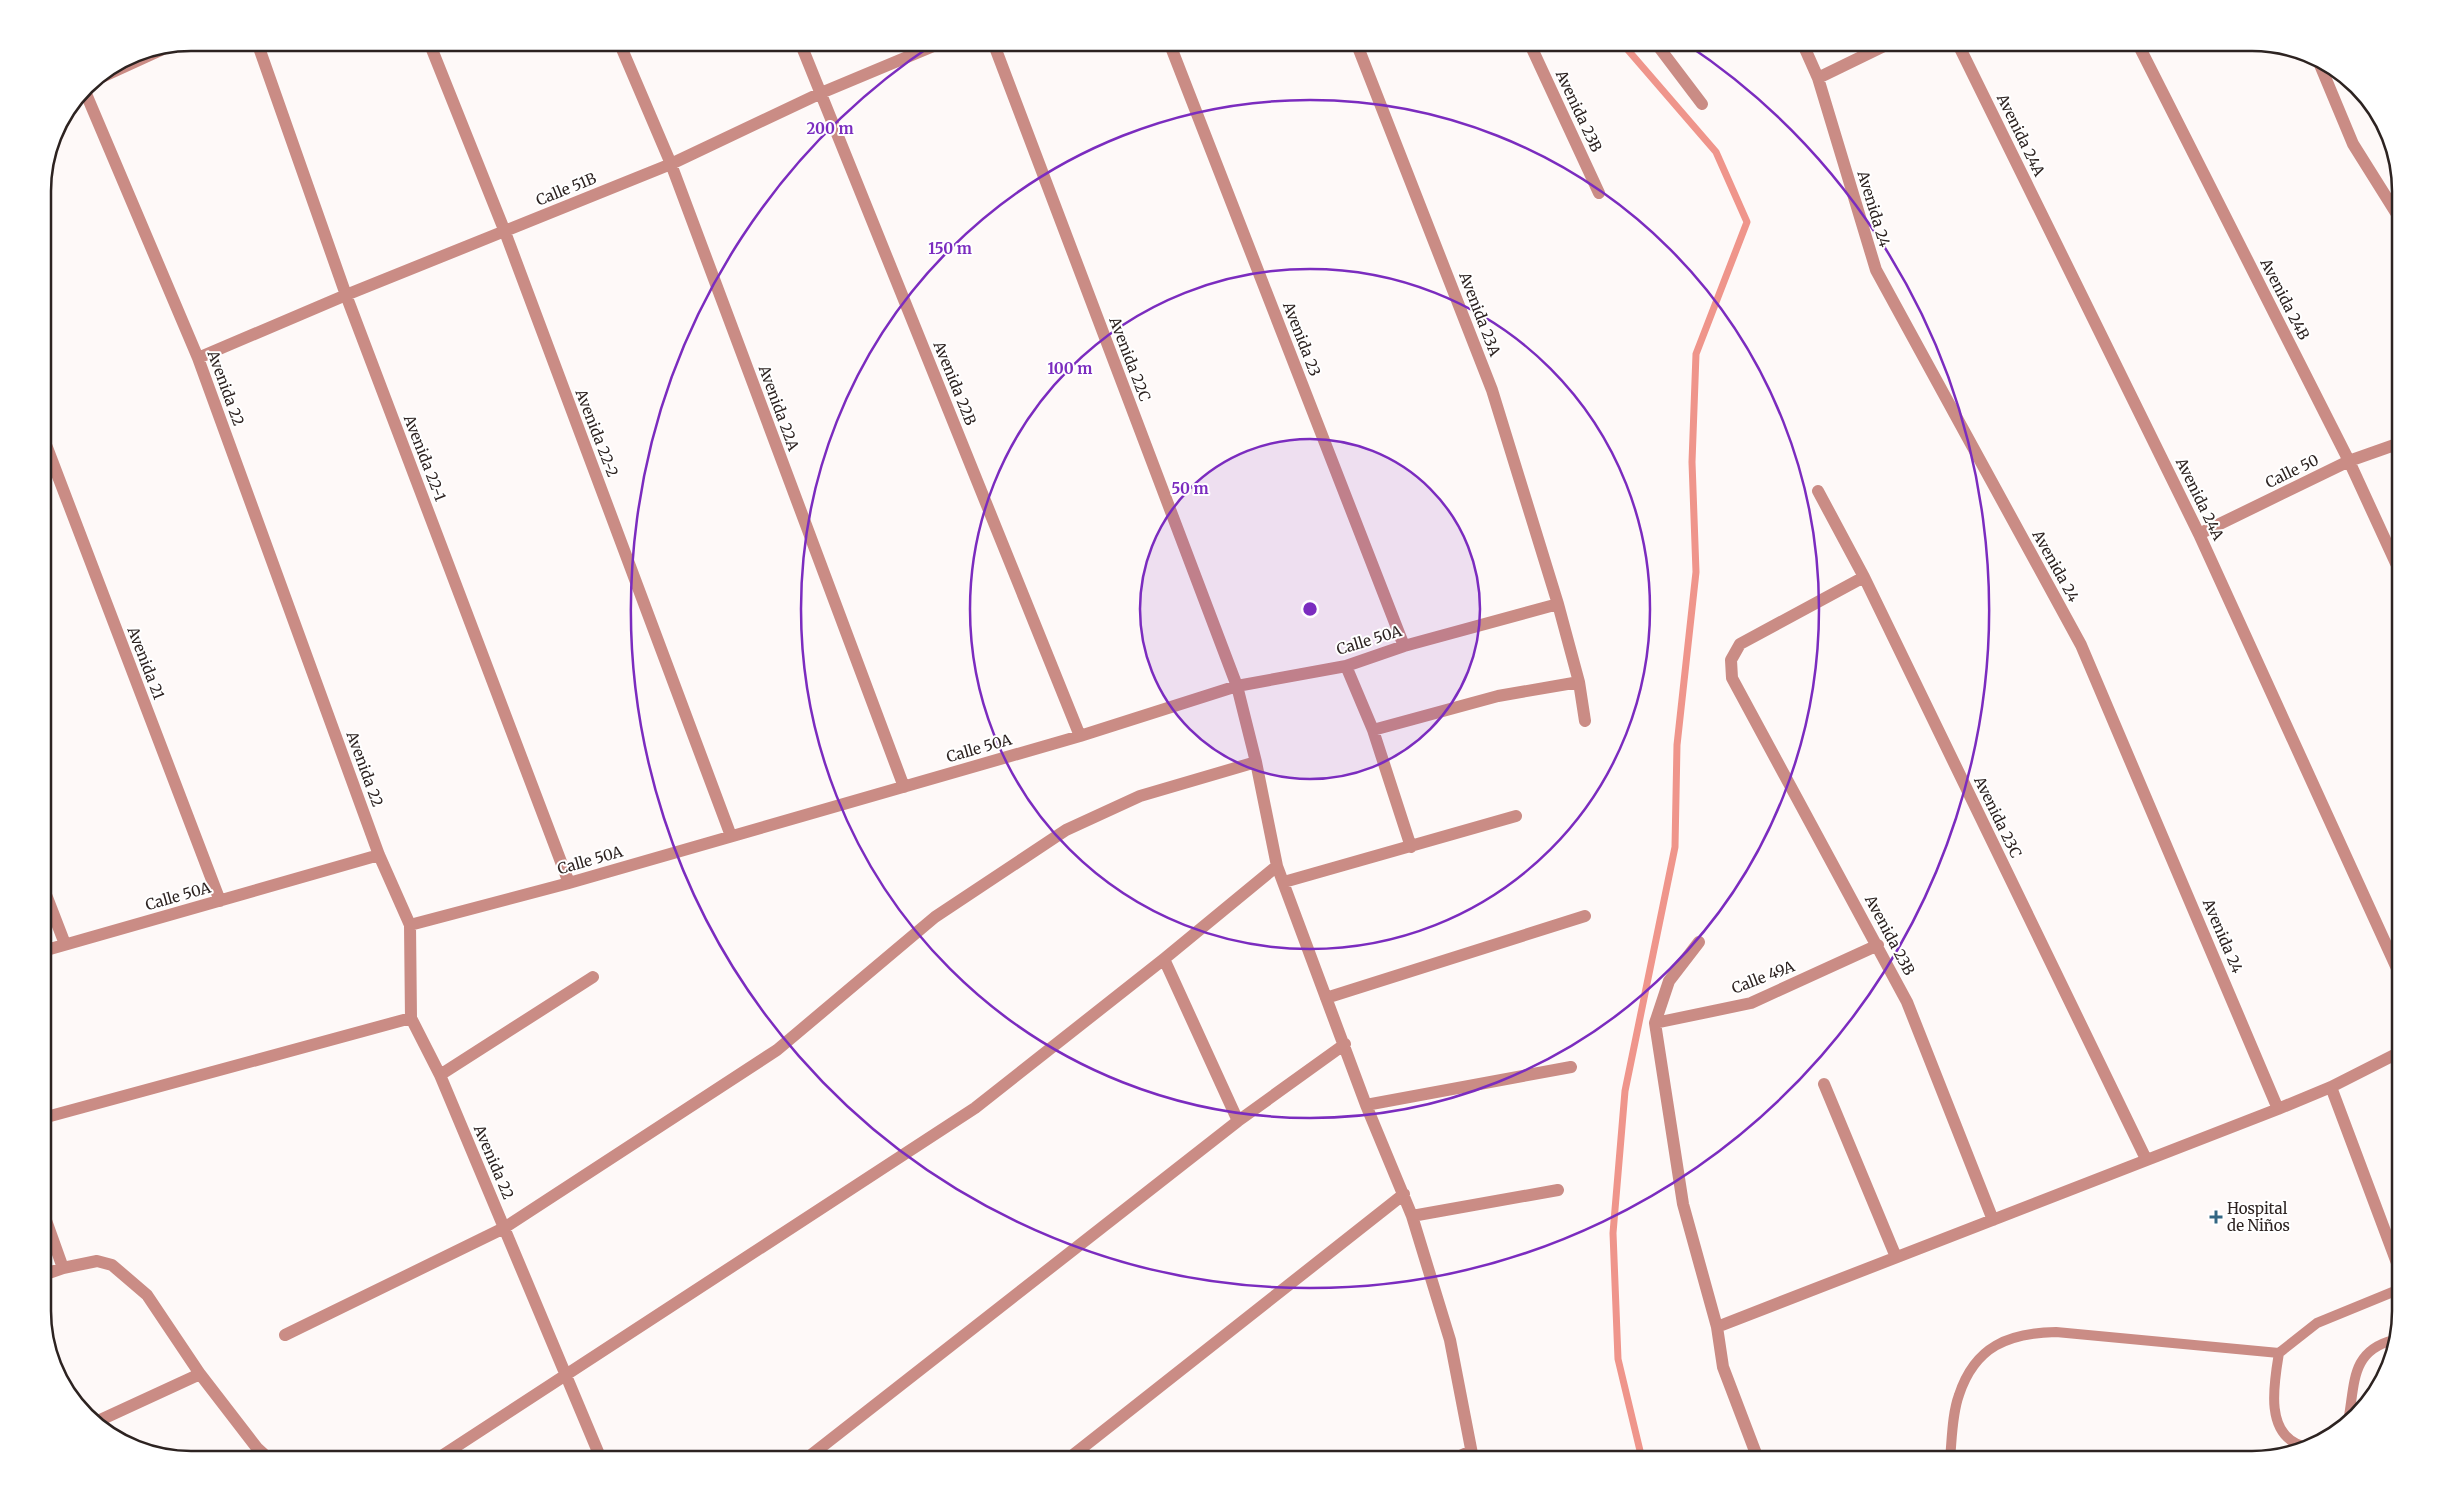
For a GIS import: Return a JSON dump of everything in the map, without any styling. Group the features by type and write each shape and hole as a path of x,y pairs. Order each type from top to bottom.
{"street":[{"name":"Avenida 23A","path":"1360,51 1492,390 1558,604 1578,682 1585,721"},
{"name":"Avenida 23B","path":"1533,51 1599,193"},
{"path":"1662,51 1702,104"},
{"name":"Avenida 24","path":"1806,51 1818,78 1876,270 2081,645 2278,1108"},
{"path":"1818,78 1873,51"},
{"name":"Avenida 24A","path":"1961,51 2199,534 2392,957"},
{"name":"Avenida 24B","path":"2142,51 2349,461 2391,553"},
{"name":"Avenida 22-1","path":"261,52 346,295 569,883"},
{"name":"Avenida 22-2","path":"433,52 505,232 731,836"},
{"name":"Avenida 22A","path":"623,52 671,164 904,787"},
{"name":"Avenida 22B","path":"804,52 1080,736"},
{"name":"Calle 51B","path":"198,358 346,295 671,164 821,93 920,52"},
{"name":"Avenida 22C","path":"998,52 1237,686 1256,762 1277,866 1345,1044 1366,1105 1412,1216 1450,1340 1471,1451"},
{"name":"Avenida 23","path":"1173,52 1404,646"},
{"path":"2322,70 2353,144 2391,205"},
{"name":"Avenida 22","path":"88,97 198,358 379,855 410,925 411,1018 440,1075 597,1451"},
{"name":"Calle 50","path":"2199,534 2349,461 2391,445"},
{"name":"Avenida 21","path":"52,461 220,901"},
{"name":"Avenida 23C","path":"1818,491 1864,577 2146,1159"},
{"name":"Avenida 23B","path":"1864,577 1740,644 1731,660 1732,678 1878,945 1907,1002 1993,1220"},
{"name":"Calle 50A","path":"410,925 569,883 904,787 1080,736 1237,686 1346,666 1404,646 1558,604"},
{"path":"1346,666 1373,730 1411,847"},
{"path":"1373,730 1498,696 1578,682"},
{"path":"285,1335 504,1228 777,1050 935,917 1066,830 1140,796 1256,762"},
{"path":"1284,882 1516,816"},
{"name":"Calle 50A","path":"52,948 379,855"},
{"path":"451,1451 975,1108 1164,960 1277,866"},
{"path":"52,910 65,944"},
{"path":"1326,998 1585,916"},
{"path":"1699,942 1669,981 1655,1023 1683,1204 1717,1327 1723,1367 1755,1451"},
{"name":"Calle 49A","path":"1655,1023 1751,1003 1878,945"},
{"path":"1164,960 1238,1121"},
{"path":"440,1075 592,978"},
{"path":"52,1116 411,1018"},
{"path":"817,1451 1238,1121 1345,1044"},
{"path":"1717,1327 2331,1087 2392,1056"},
{"path":"1366,1105 1571,1067"},
{"path":"1824,1084 1896,1257"},
{"path":"2331,1087 2392,1250"},
{"path":"1412,1216 1558,1190"},
{"path":"1079,1451 1404,1194"},
{"path":"52,1239 62,1268"},
{"path":"52,1272 97,1261 112,1265 147,1295 200,1374 260,1451"},
{"path":"102,1419 200,1374"}],"lane":[{"path":"2297,1443 2288,1438 2279,1426 2274,1407 2274,1387 2279,1353 2317,1323 2392,1292"},
{"path":"1951,1451 1958,1396 1968,1373 1980,1357 2010,1337 2033,1332 2056,1332 2279,1353"},
{"path":"2351,1410 2358,1366 2366,1352 2381,1343 2388,1341"}],"waterway":[{"path":"1629,51 1716,152 1747,222 1696,354 1692,462 1696,572 1677,745 1675,847 1625,1091 1613,1233 1618,1359 1640,1451"}],"place":[{"name":"Hospital de Niños","path":"2216,1217"}]}
